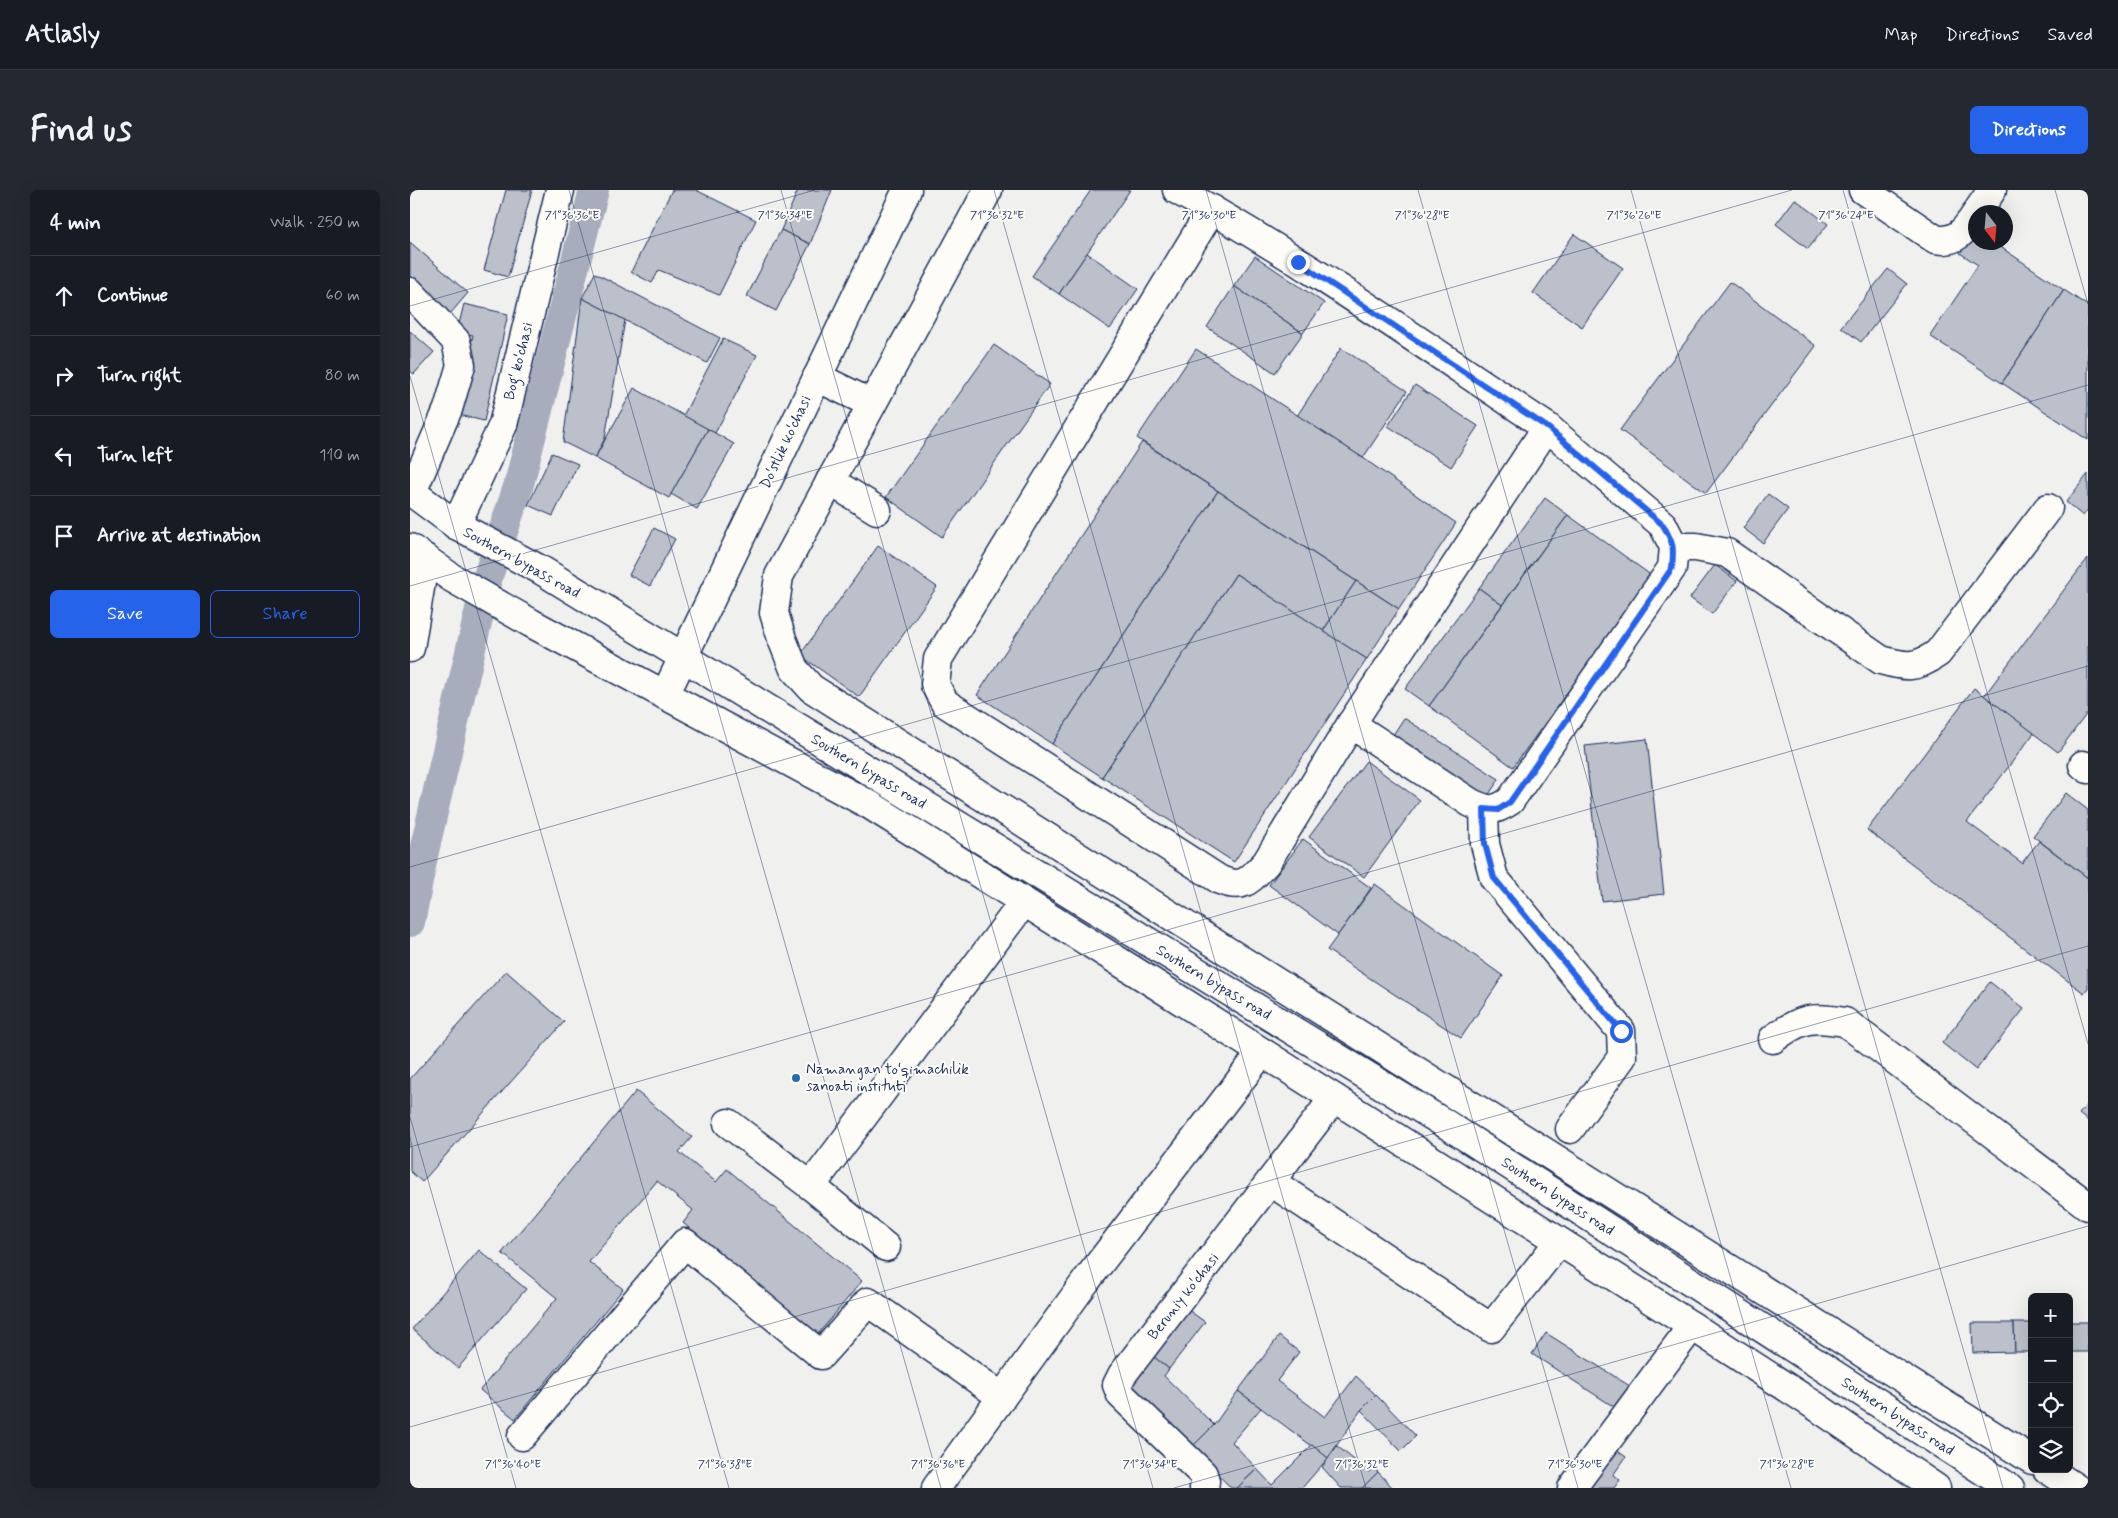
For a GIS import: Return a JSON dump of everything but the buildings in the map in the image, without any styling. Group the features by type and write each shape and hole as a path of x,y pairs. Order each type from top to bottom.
{"main road":[{"name":"Bogʻ koʻchasi","path":"456,526 503,425 560,190"},
{"name":"Doʻstlik koʻchasi","path":"665,695 906,190"},
{"path":"988,190 779,576 774,613 794,669 811,688 2028,1457"},
{"path":"1177,190 1212,209 1298,262 1547,427 1663,525 1674,548 1672,568 1510,802 1498,810 1484,809 1471,803 1351,724"},
{"path":"1863,190 1935,239 1944,241 1954,238 1964,232 1968,226"},
{"path":"1982,205 1992,190"},
{"path":"1212,209 938,659 935,685 945,703 1220,880 1233,885 1248,881 1266,863 1351,724 1547,427"},
{"path":"410,292 456,340 461,365 448,409 411,492"},
{"path":"817,377 872,404"},
{"path":"830,481 877,510"},
{"name":"Southern bypass road","path":"411,492 456,526 542,570 1449,1126 2010,1488"},
{"path":"1674,548 1696,547 1727,553 1881,660 1904,666 1924,664 1938,653 2048,508"},
{"name":"Southern bypass road","path":"417,553 452,578 531,623 870,805 1262,1052 1817,1406 1936,1488"},
{"path":"410,648 417,553"},
{"path":"1484,809 1485,844 1494,878 1621,1031 1622,1057 1570,1129"},
{"path":"811,1186 1024,902"},
{"path":"1773,1039 1792,1025 1818,1017 1845,1022 2088,1206"},
{"path":"936,1488 1086,1281 1262,1052"},
{"name":"Beruniy koʻchasi","path":"1204,1488 1203,1474 1121,1395 1118,1385 1122,1375 1334,1098"},
{"path":"728,1124 811,1186 886,1247"},
{"path":"1271,1182 1491,1328 1559,1242"},
{"path":"522,1436 685,1243 821,1355 868,1302 1002,1397"},
{"path":"1572,1488 1692,1326"},
{"path":"2053,1473 2076,1488"}],"waterway":[{"path":"410,922 424,851 487,579 519,484 594,190"}],"place":[{"name":"Namangan to‘qimachilik sanoati instituti","path":"796,1078"}],"route":[{"path":"1298,262 1547,427 1663,525 1670,537 1674,548 1672,568 1510,802 1498,810 1484,809 1485,844 1494,878 1621,1031"}]}
